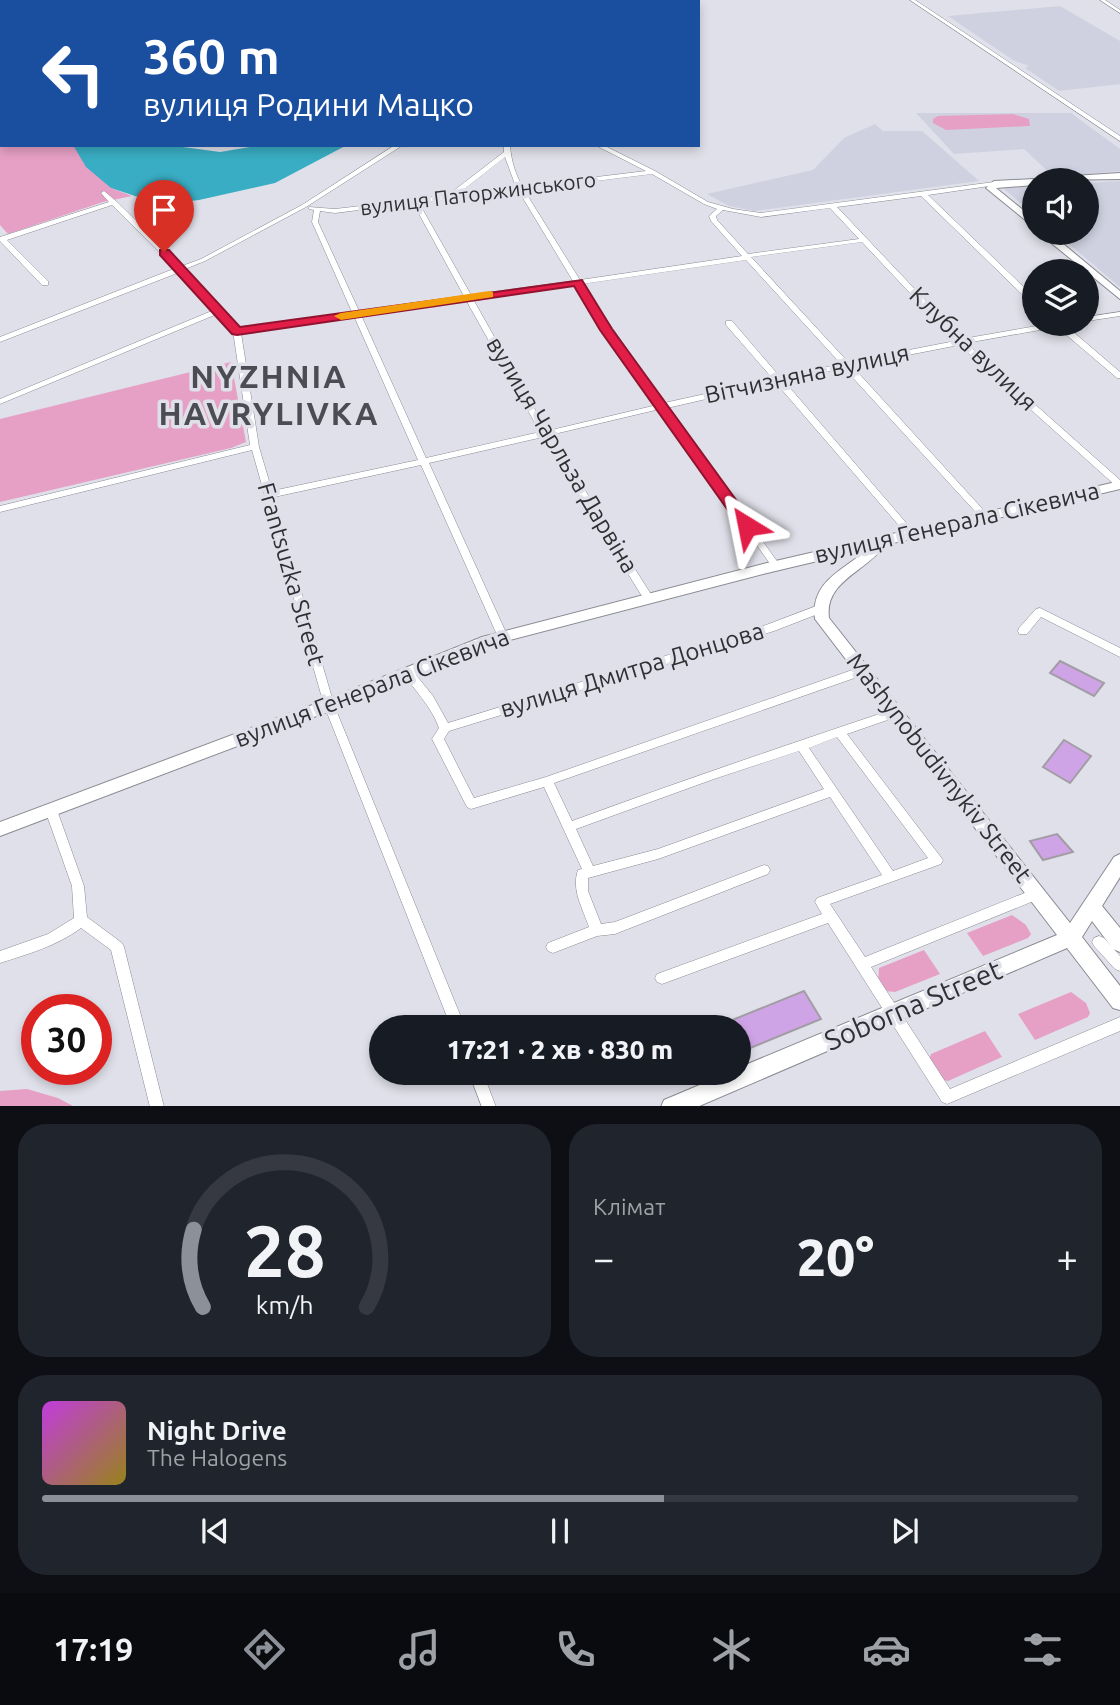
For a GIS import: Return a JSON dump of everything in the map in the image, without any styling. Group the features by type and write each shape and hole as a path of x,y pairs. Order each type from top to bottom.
{"street":[{"path":"912,0 1120,139"},
{"path":"1102,0 1120,12"},
{"path":"0,340 203,260 304,206 397,147"},
{"path":"602,147 653,172 706,204 761,215 1022,183"},
{"path":"451,196 506,149 521,189 607,330 776,566"},
{"name":"вулиця Паторжинського","path":"304,206 335,211 653,172"},
{"path":"1099,177 1120,176"},
{"path":"994,184 991,188 1022,214"},
{"path":"104,192 181,269 237,331 864,240"},
{"path":"923,194 1022,289"},
{"name":"вулиця Чарльза Дарвіна","path":"414,200 545,434 649,599"},
{"path":"45,283 1,239 114,202"},
{"name":"Клубна вулиця","path":"832,206 959,341 1120,485"},
{"path":"317,209 315,222 503,637"},
{"path":"721,209 712,216 714,221 985,517"},
{"path":"1059,245 1120,296"},
{"path":"0,402 217,310"},
{"path":"1099,317 1120,314"},
{"path":"729,323 911,534"},
{"name":"Вітчизняна вулиця","path":"269,495 545,434 661,405 959,341 1022,330"},
{"name":"Frantsuzka Street","path":"237,331 255,447 329,705 453,1015"},
{"path":"1073,336 1120,376"},
{"path":"0,509 255,447"},
{"name":"вулиця Генерала Сікевича","path":"0,829 503,637 776,566 1120,485"},
{"path":"819,610 820,599 828,587 876,551 880,542"},
{"name":"Mashynobudivnykiv Street","path":"819,610 822,619 862,671 1120,1001"},
{"name":"вулиця Дмитра Донцова","path":"445,728 770,628 819,610"},
{"path":"1023,631 1040,612 1120,653"},
{"path":"408,673 432,699 445,728 438,739 471,804 547,781 862,671"},
{"path":"568,827 895,713"},
{"path":"839,732 937,860 821,902 950,1102 1120,1024"},
{"path":"802,746 890,877"},
{"path":"547,781 590,873"},
{"path":"597,930 582,891 582,874 658,854 832,791"},
{"path":"51,810 78,886 81,920 117,947 158,1106"},
{"path":"1072,938 1120,862"},
{"path":"553,947 597,930 615,928 764,870"},
{"path":"862,964 1037,894"},
{"path":"1092,907 1120,943"},
{"path":"662,978 828,912"},
{"path":"0,957 41,945 68,931 81,920"},
{"name":"Soborna Street","path":"673,1106 1072,938"},
{"path":"481,1085 489,1106"}],"shaded area":[{"path":"1060,6 1120,41 1120,84 1059,91 1025,68 1029,66 1013,60 948,16"},
{"path":"916,113 1071,113 1120,149 1120,171 1099,173 1099,168 1044,168 1024,149 954,154"},
{"path":"1013,114 1029,119 1030,126 946,130 933,123 933,119 938,116"},
{"path":"875,124 883,131 922,131 979,181 755,211 729,206 707,194 813,170 844,138"},
{"path":"0,147 75,147 111,188 132,196 103,202 8,234 0,225"},
{"path":"1120,181 1120,287 1099,269 1099,259 1087,259 1070,245 1099,245 1099,182"},
{"path":"1022,187 1022,205 1003,188"},
{"path":"231,362 246,442 231,448 0,502 0,419"},
{"path":"1012,915 1026,925 1031,934 1028,938 983,956 967,933"},
{"path":"924,950 940,974 895,992 886,991 878,983 879,968"},
{"path":"1071,992 1086,1003 1090,1013 1088,1017 1035,1040 1018,1014"},
{"path":"985,1031 1002,1057 948,1081 939,1079 929,1061 931,1054"},
{"path":"27,1089 58,1098 73,1106 0,1106 0,1091"}],"water":[{"path":"74,147 183,147 220,152 250,147 343,147 275,183 199,200 172,203 144,199 111,188 86,167"}],"building":[{"path":"1060,661 1104,683 1094,696 1050,673"},
{"path":"1064,740 1091,756 1070,783 1043,767"},
{"path":"1057,834 1073,852 1043,860 1030,841"},
{"path":"804,991 821,1019 751,1048 751,1015 745,1015"}],"slow traffic":[{"path":"341,316 489,295"}],"district":[{"name":"NYZHNIA HAVRYLIVKA","path":"269,396"}],"route":[{"path":"164,252 237,331 577,282 607,330 747,526"}]}
